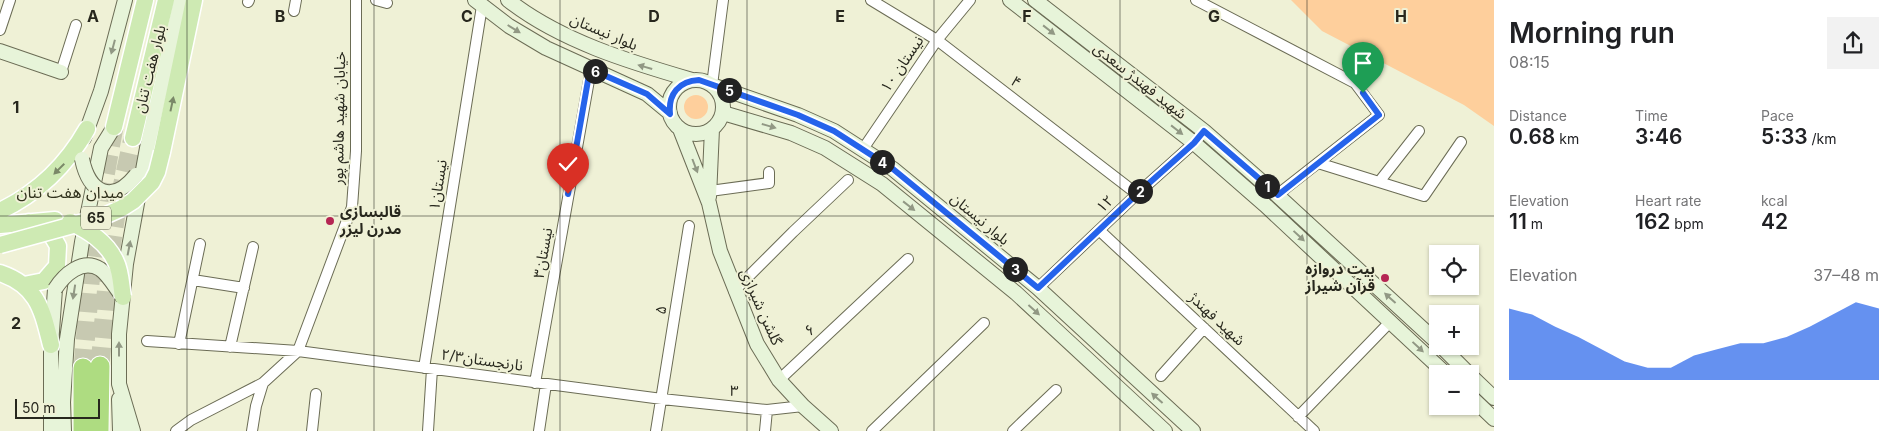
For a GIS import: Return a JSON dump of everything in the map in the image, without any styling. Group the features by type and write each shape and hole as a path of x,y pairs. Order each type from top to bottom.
{"highway":[{"path":"84,431 91,367 99,431"}],"main road":[{"path":"125,0 101,91 87,129 82,159 86,174 98,189 105,192 120,191 128,185 154,150"},
{"name":"بلوار هفت تنان","path":"114,127 145,0"},
{"name":"بلوار هفت تنان","path":"133,138 166,0"},
{"path":"130,430 119,384 119,334 126,264 154,150 181,0"},
{"name":"65","path":"0,245 102,216 122,208 133,201 152,182 157,172 154,150 194,0"},
{"name":"بلوار نیستان","path":"508,0 552,28 624,60 692,80"},
{"name":"شهید فهندژ سعدی","path":"1010,0 1194,143 1266,205 1437,365"},
{"name":"شهید فهندژ سعدی","path":"1035,0 1204,131 1278,195 1429,335"},
{"path":"479,3 510,26 546,48 647,94 670,114 680,129 696,134 712,129 721,119 723,113 721,97 712,85 699,80 692,80 676,88 669,104 670,114"},
{"path":"0,51 61,72"},
{"name":"بلوار نیستان","path":"712,85 798,115 834,131 893,169 1038,288 1193,431"},
{"path":"723,113 791,133 825,148 882,184 1016,293 1165,431"},
{"path":"64,431 63,402 67,339 82,242 102,148 114,127"},
{"path":"0,211 18,202 46,181 65,162 87,129"},
{"name":"گلشن شیرازی","path":"680,129 709,197 720,251 734,291 757,344 779,380 803,406 831,431"},
{"name":"گلشن شیرازی","path":"709,197 712,129"},
{"path":"0,226 55,220 69,221 88,230 108,249 117,263 123,297"},
{"path":"24,285 44,281 57,266 58,246 48,229 29,222"},
{"path":"51,431 51,345 55,289 61,279 71,270 85,266 100,269 123,297"},
{"path":"0,273 12,277 24,285 34,297 42,310 51,345"},
{"path":"1450,355 1460,365"},
{"path":"1479,383 1494,398"},
{"path":"1479,405 1494,419"}],"street":[{"path":"0,30 10,0"},
{"name":"خیابان شهید هاشم پور","path":"176,431 191,420 262,383 298,351 352,207 356,150 356,0"},
{"path":"376,0 387,3"},
{"path":"712,85 723,0"},
{"name":"۴","path":"871,0 937,40 1137,194"},
{"name":"نیستان ۱۰","path":"862,149 937,40 970,0"},
{"path":"1196,0 1355,83 1379,115 1278,195"},
{"name":"۱نیستان","path":"428,431 428,368 479,3"},
{"path":"61,72 76,25"},
{"name":"۳نیستان","path":"535,382 590,69"},
{"name":"۱۲","path":"1038,288 1194,143 1204,131"},
{"path":"1379,182 1419,131"},
{"path":"1318,163 1424,196 1461,142"},
{"path":"709,197 769,183 768,172"},
{"path":"734,291 848,180"},
{"name":"۵","path":"656,431 690,226"},
{"name":"شهید فهندژ","path":"1099,230 1314,431"},
{"path":"179,344 200,244"},
{"path":"230,347 253,247"},
{"name":"۶","path":"779,380 908,259"},
{"path":"193,280 244,288"},
{"path":"1298,417 1391,321"},
{"path":"872,431 984,322"},
{"path":"1161,376 1204,328"},
{"name":"۲/۳نارنجستان","path":"148,341 298,351 662,399"},
{"path":"252,431 262,383"},
{"path":"539,431 546,384"},
{"path":"1014,431 1056,390"},
{"path":"312,431 316,394"},
{"name":"۳","path":"662,399 767,410 803,406"},
{"path":"765,431 767,410"}],"shaded area":[{"path":"1291,0 1494,0 1494,126 1464,105 1322,31"},
{"path":"691,95 701,95 708,102 708,112 701,119 691,119 684,112 684,102"}],"tunnel":[{"path":"83,368 91,271 101,197 114,127"},
{"path":"100,366 109,261 116,214 133,138"}],"place":[{"name":"قالبسازی مدرن لیزر","path":"330,221"},
{"name":"بیت دروازه قرآن شیراز","path":"1385,278"}],"district":[{"name":"میدان هفت تنان","path":"70,192"}],"route":[{"path":"568,194 590,69 647,94 670,114 669,104 676,88 692,80 699,80 743,94 834,131 893,169 1038,288 1194,143 1204,131 1278,195 1379,115 1363,93"}]}
